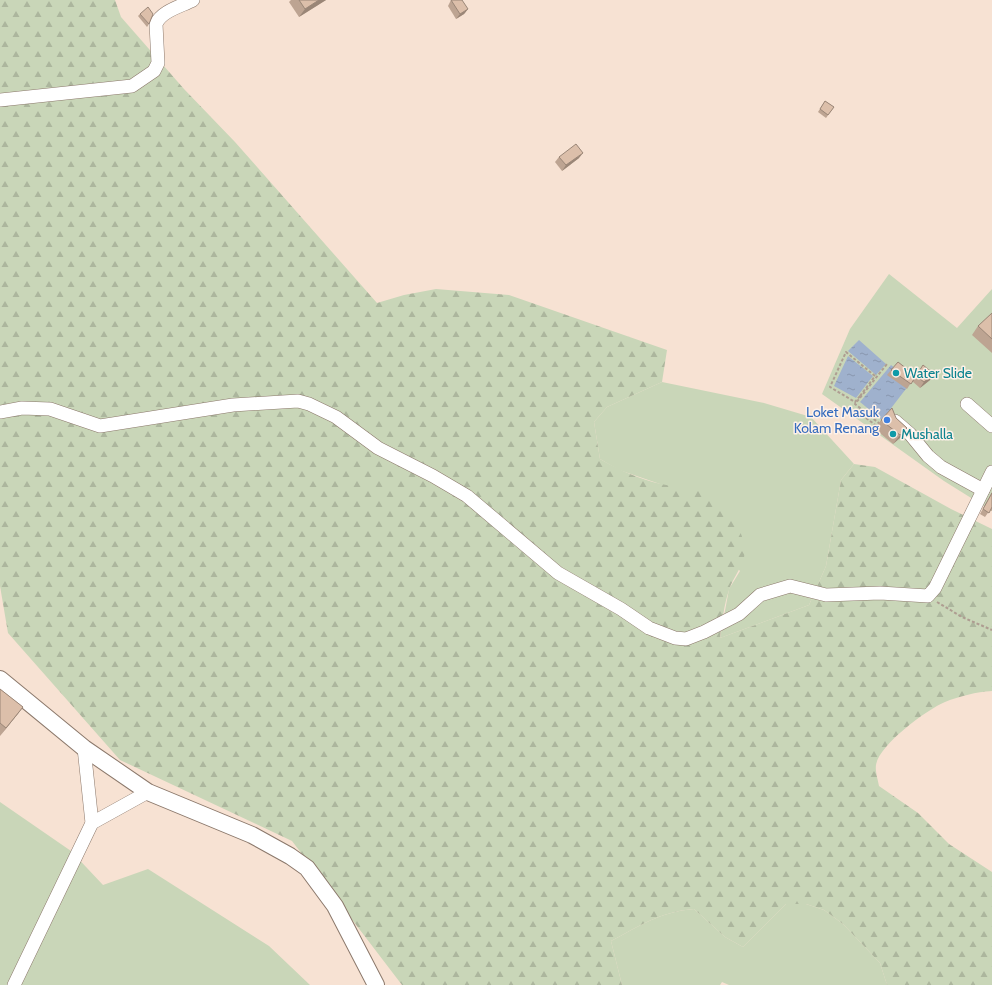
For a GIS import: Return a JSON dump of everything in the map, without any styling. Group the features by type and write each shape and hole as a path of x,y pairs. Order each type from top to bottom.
{"main road":[{"path":"0,679 84,748 148,792 252,835 290,856 307,868 335,906 376,985"}],"lane":[{"path":"0,100 132,86 154,71 158,63 157,20 164,14 193,0"},
{"path":"0,412 22,408 50,410 100,426 234,405 298,401 309,404 336,417 378,448 433,476 467,496 494,517 558,573 621,609 649,628 675,638 686,639 704,632 739,614 758,596 790,586 826,595 880,593 928,596 935,588 992,472"},
{"path":"966,404 992,426"},
{"path":"890,424 910,434 928,456 941,467 983,490"},
{"path":"14,985 92,823 84,748"},
{"path":"92,823 148,792"}],"path":[{"path":"887,364 860,397 855,402 830,387 846,352 875,376 860,397 856,404 890,424"},
{"path":"862,415 880,428"},
{"path":"928,596 962,617 992,630"}],"green space":[{"path":"0,0 115,0 121,17 184,89 235,142 377,303 404,295 436,289 509,295 667,350 662,382 607,407 594,422 600,459 645,480 703,491 710,494 725,507 737,525 744,543 745,551 741,567 727,596 720,638 809,605 826,566 841,480 854,464 875,467 951,509 992,529 992,691 974,693 956,698 927,712 904,729 885,748 876,765 876,773 879,786 918,813 949,844 992,872 992,985 887,985 880,963 843,924 824,910 806,904 786,904 743,947 725,937 694,909 670,913 650,920 611,941 622,985 402,985 292,841 120,760 8,633 0,586"},
{"path":"889,274 957,328 992,289 992,511 944,481 822,394 850,329"},
{"path":"662,382 764,403 811,417 854,464 841,480 826,566 809,605 720,638 729,589 740,571 660,484 619,470 600,459 594,422 607,407"},
{"path":"0,802 71,851 103,885 148,869 269,946 310,985 0,985"},
{"path":"786,904 806,904 824,910 843,924 880,963 887,985 729,985 722,982 720,985 622,985 611,941 650,920 670,913 694,909 725,937 743,947"}],"water":[{"path":"859,340 886,364 876,375 848,351"},
{"path":"848,356 873,376 856,398 834,386"},
{"path":"891,365 912,381 882,420 860,402"}],"building":[{"path":"299,0 319,0 305,9"},
{"path":"451,0 462,0 468,9 460,14"},
{"path":"148,7 153,14 149,24 140,14"},
{"path":"825,101 834,107 828,115 820,109"},
{"path":"576,144 583,153 566,165 559,157"},
{"path":"992,313 992,339 978,326"},
{"path":"898,362 916,376 911,384 891,370"},
{"path":"923,365 934,374 924,382 916,376"},
{"path":"892,408 896,418 907,428 900,435 881,420"},
{"path":"992,493 992,507 989,513 983,509"},
{"path":"0,689 23,707 6,728 0,723"}],"place":[{"name":"Water Slide","path":"896,373"},
{"name":"Loket Masuk Kolam Renang","path":"887,420"},
{"name":"Mushalla","path":"893,434"}]}
